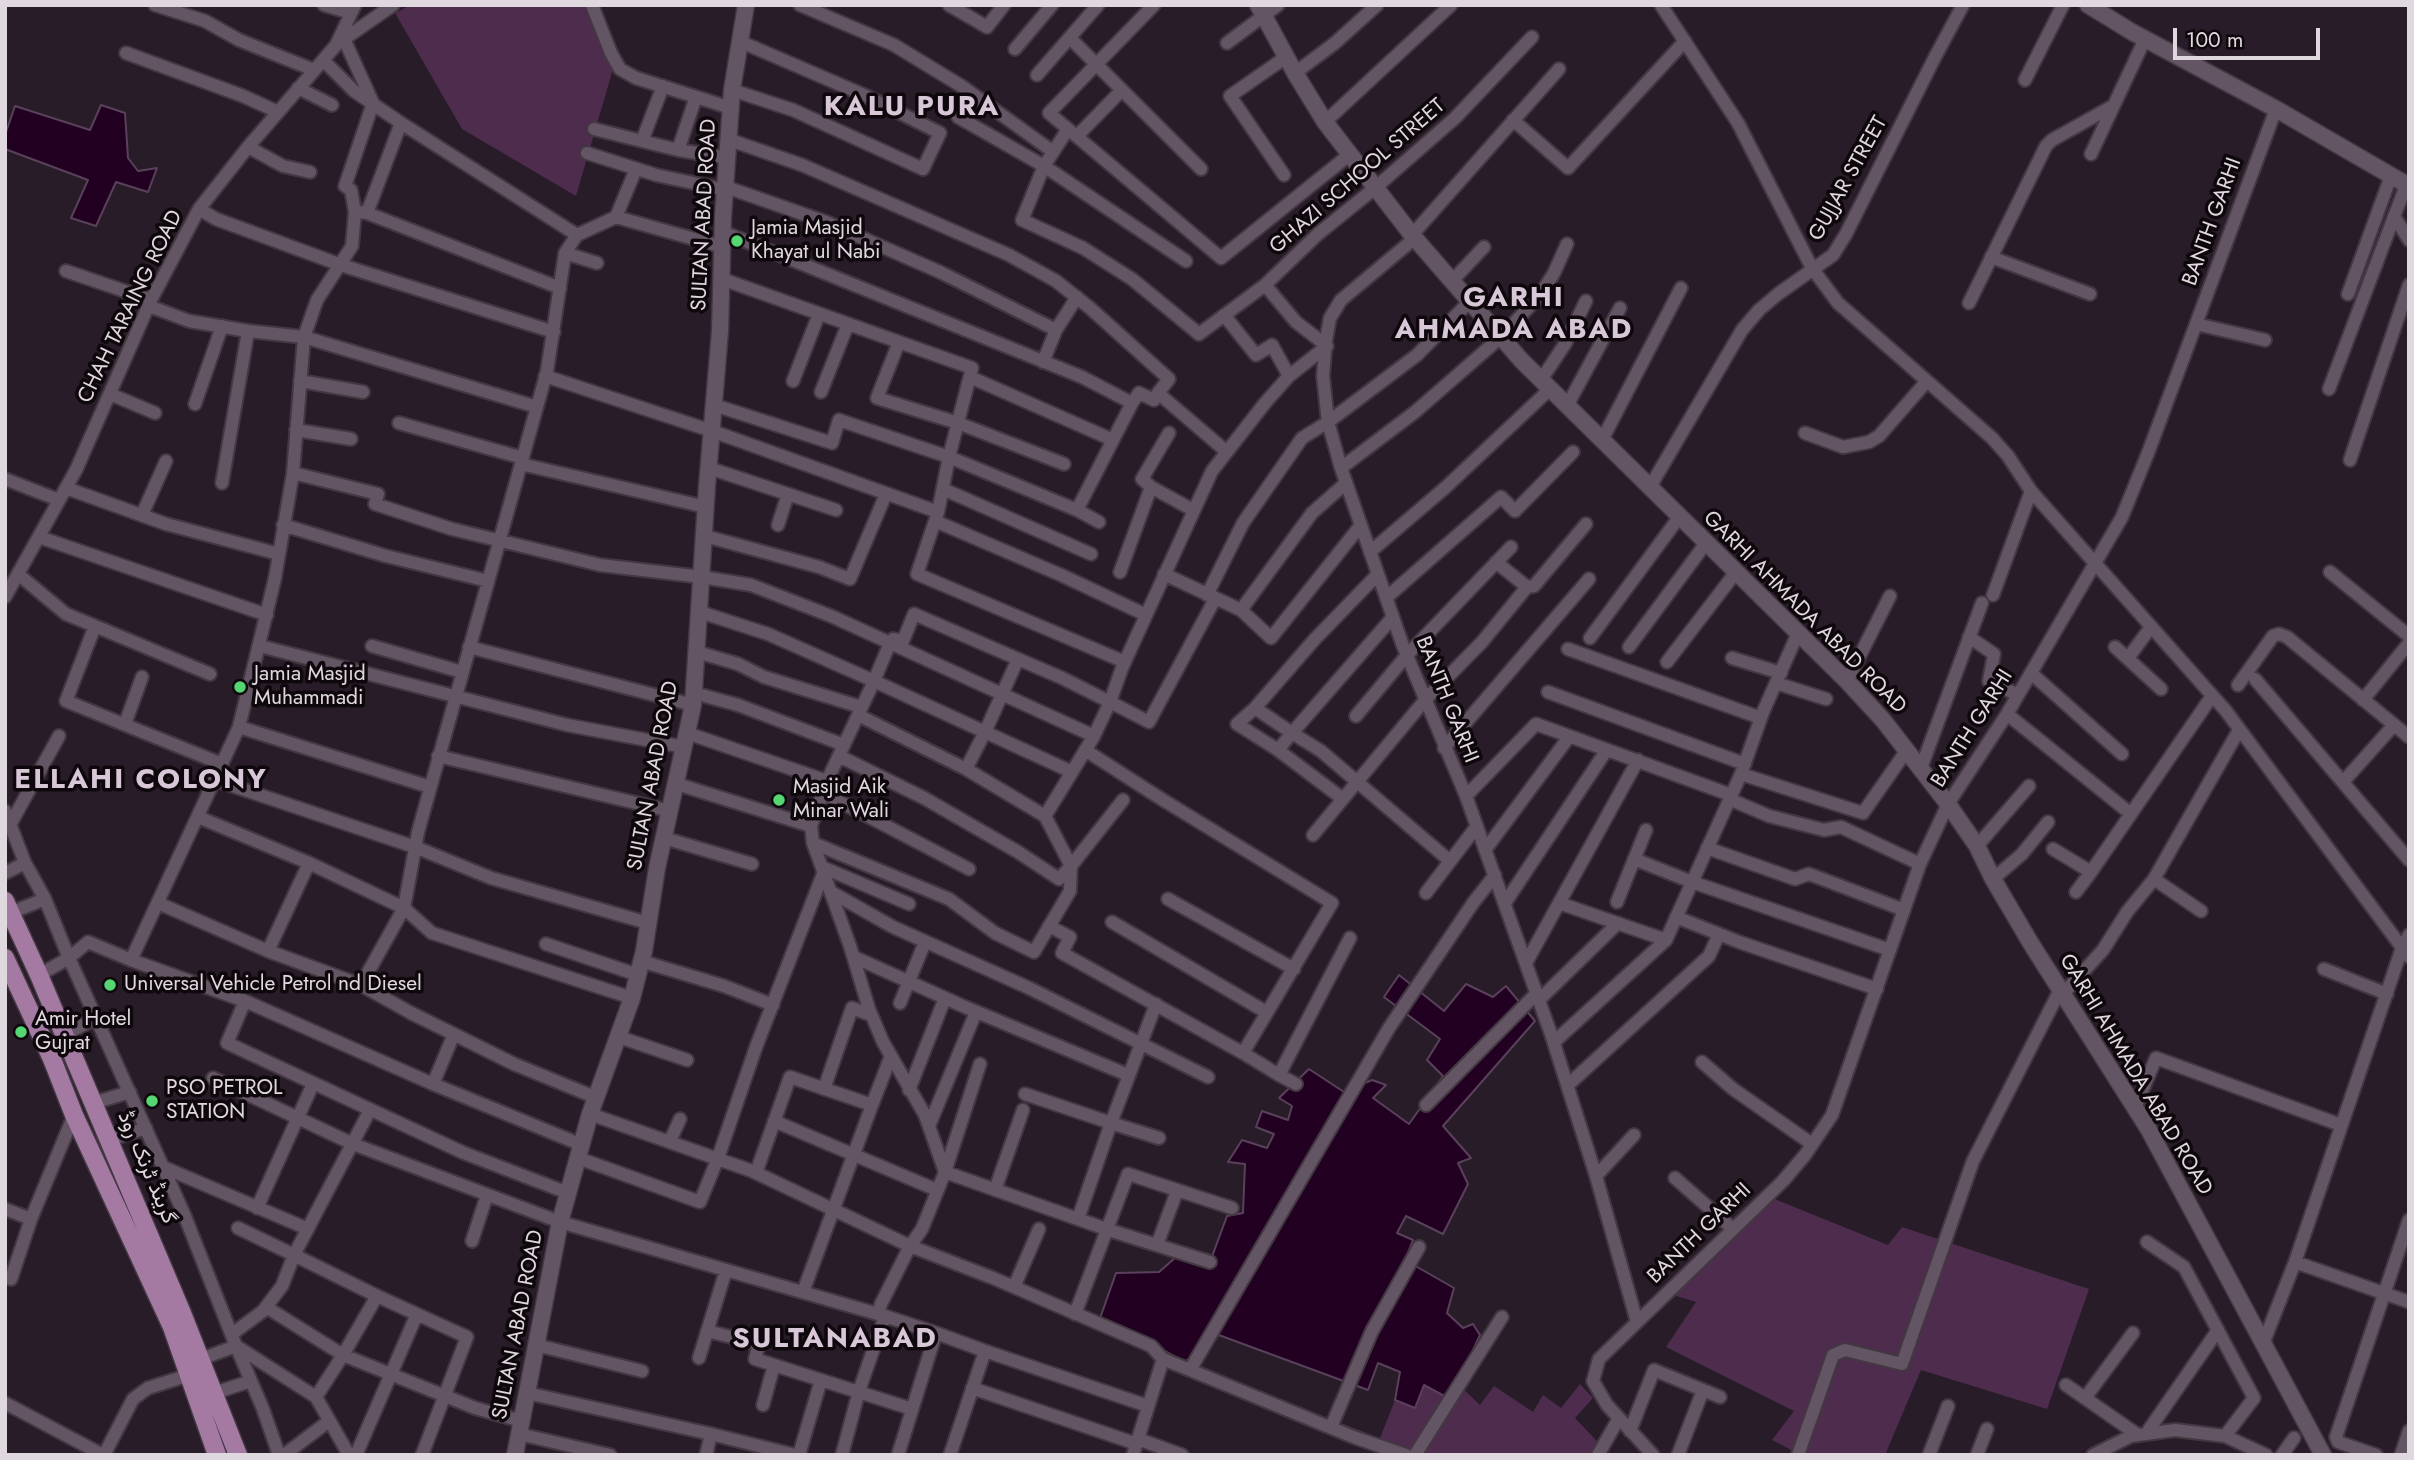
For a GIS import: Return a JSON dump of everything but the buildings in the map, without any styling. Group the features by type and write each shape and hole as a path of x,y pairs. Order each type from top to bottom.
{"main road":[{"name":"گرینڈ ٹرنک روڈ","path":"8,907 201,1359 209,1397 238,1455"},
{"path":"5,958 172,1327 189,1375 209,1397 217,1455"}],"street":[{"path":"155,5 205,21 239,40 318,65 401,123 577,235"},
{"path":"324,5 353,9 340,41 373,103 345,186 351,190 361,213 560,288"},
{"name":"CHAH TARAING ROAD","path":"5,597 63,494 150,303 199,209 248,147 340,41 393,5"},
{"path":"592,5 620,69 636,78 731,108"},
{"name":"SULTAN ABAD ROAD","path":"515,1455 560,1222 590,1114 632,999 693,699 720,331 731,108 746,5"},
{"path":"800,5 894,45 963,87 1052,151"},
{"path":"949,5 987,27 1004,5"},
{"path":"1015,49 1052,5"},
{"path":"1037,75 1098,5"},
{"path":"1154,5 1049,113 1221,258 1349,155"},
{"path":"1227,43 1261,11 1278,5"},
{"path":"1295,73 1335,43 1377,5"},
{"path":"1325,121 1451,5"},
{"path":"1661,5 1738,123 1812,268 1838,303 1992,438 2008,456 2031,491 2212,696 2405,953"},
{"name":"GUJJAR STREET","path":"1650,487 1742,330 1759,310 1833,255 1964,5"},
{"path":"2025,80 2063,5"},
{"path":"2088,5 2145,39 2276,109 2407,186 2329,389"},
{"name":"GARHI AHMADA ABAD ROAD","path":"1261,11 1295,73 1349,155 1452,281 1545,385 1847,681 1883,720 1948,804 2155,1142 2323,1455"},
{"name":"GHAZI SCHOOL STREET","path":"1044,166 1022,220 1083,248 1132,279 1199,334 1265,285 1318,234 1455,118 1532,37"},
{"path":"1070,38 1201,169"},
{"path":"2091,154 2145,39"},
{"path":"733,90 793,110 923,169 940,133 864,95 739,41"},
{"path":"1513,120 1568,168 1685,41"},
{"path":"126,53 243,96 278,112"},
{"path":"1284,175 1230,96 1286,57"},
{"name":"BANTH GARHI","path":"1559,69 1414,236 1341,300 1331,318 1323,376 1328,422 1341,468 1407,655 1466,796 1554,1042 1597,1176 1637,1322"},
{"path":"642,141 663,86"},
{"path":"298,88 332,104"},
{"path":"1044,166 1052,151 1122,90"},
{"path":"678,150 696,97"},
{"path":"1969,303 2046,146 2113,106"},
{"name":"BANTH GARHI","path":"1653,1455 1606,1405 1593,1381 1599,1359 1783,1181 1832,1115 1920,864 1948,804 2007,714 2122,517 2276,109"},
{"path":"958,117 1044,166 1186,261"},
{"path":"131,960 239,727 267,615 293,473 304,337 317,300 352,246 361,213 401,123"},
{"path":"594,129 678,150 728,158"},
{"path":"730,140 802,164 1009,255 1056,281 1077,297 1169,379 1154,400 1139,393 1077,510"},
{"path":"248,147 283,166 310,172"},
{"path":"587,153 636,169 726,188 826,222 942,273 1056,330"},
{"path":"617,217 636,169"},
{"path":"2348,294 2391,176"},
{"path":"199,209 216,219 341,265 554,332"},
{"path":"2394,216 2409,240"},
{"path":"361,985 404,908 415,847 438,756 545,376 565,253 577,235 617,217 723,239 1082,377 1132,403"},
{"path":"1341,468 1415,412 1501,337 1540,295 1567,244"},
{"path":"1452,281 1484,247"},
{"path":"565,253 597,263"},
{"path":"1991,257 2090,294"},
{"path":"66,271 189,321 304,337 537,407"},
{"path":"722,279 972,368 937,517 917,575 1125,662"},
{"path":"1045,816 1094,736 1212,471 1289,376 1327,346 1296,322 1265,285"},
{"path":"2350,460 2409,285"},
{"path":"1602,440 1681,288"},
{"path":"1043,362 1056,330 1077,297"},
{"path":"1210,1262 1109,1230 946,1172 929,1126 871,1014 854,957 813,843 811,826 825,787 890,643 893,639 903,641 914,614 1018,659 1149,722 1211,597 1243,523 1302,438 1328,422 1417,355 1470,301"},
{"path":"1370,552 1446,487 1545,385 1586,301"},
{"path":"1567,406 1620,308"},
{"path":"793,381 819,314"},
{"path":"1224,315 1256,355 1272,345 1289,376"},
{"path":"821,392 848,324"},
{"path":"2196,324 2265,341"},
{"path":"195,404 222,326"},
{"path":"222,483 248,331"},
{"path":"899,342 877,398 958,423 1064,464"},
{"path":"545,376 712,431 886,494 1146,615"},
{"path":"970,377 1113,440"},
{"path":"300,381 363,392"},
{"path":"1805,433 1843,447 1869,442 1879,436 1927,381"},
{"path":"1158,393 1227,452"},
{"path":"110,394 155,413"},
{"path":"714,405 832,443 839,420 949,457 1077,510 1099,522"},
{"path":"399,424 522,461 706,507"},
{"path":"296,430 351,439"},
{"path":"1169,433 1142,479 1151,487 1193,510"},
{"path":"1386,598 1501,496 1515,511 1573,452"},
{"path":"142,515 166,461"},
{"path":"709,468 836,510"},
{"path":"293,473 378,494 375,504 452,529 600,565 751,585 831,616 1094,736"},
{"path":"5,479 279,554"},
{"path":"1241,610 1312,513 1346,483"},
{"path":"1120,572 1151,487"},
{"path":"943,489 1090,554"},
{"path":"1921,768 1969,637 2031,491"},
{"path":"778,525 788,494"},
{"path":"705,536 819,566 850,579 886,494"},
{"path":"1590,638 1680,516"},
{"path":"1313,835 1425,700 1482,642 1527,587 1534,586 1586,524"},
{"path":"283,525 386,556 488,581"},
{"path":"1164,575 1241,610 1272,638 1361,525"},
{"path":"39,537 267,615"},
{"path":"1629,647 1706,543"},
{"path":"1356,716 1407,655 1511,547"},
{"path":"1496,562 1527,587"},
{"path":"1667,662 1736,572"},
{"path":"2330,572 2409,636"},
{"path":"18,574 66,614 210,674"},
{"path":"1343,799 1278,750 1237,724 1255,708 1314,640 1378,574"},
{"path":"1444,748 1589,579"},
{"path":"1847,681 1890,596"},
{"path":"700,612 768,634 1072,772"},
{"path":"1278,750 1393,617"},
{"path":"95,626 66,701 222,764"},
{"path":"2128,657 2151,627"},
{"path":"1554,1042 1666,940 1743,769 1761,718 1798,633"},
{"path":"2238,685 2273,636 2279,634 2287,637 2409,737"},
{"path":"1969,637 1994,654 1989,681 2018,695"},
{"path":"2363,700 2409,643"},
{"path":"260,646 567,725 686,740 825,787 969,869"},
{"path":"372,646 462,672"},
{"path":"469,647 693,699 738,705 842,750 1018,852 1059,879 1124,800"},
{"path":"2115,647 2161,689"},
{"path":"1568,649 1761,718"},
{"path":"697,652 738,664 764,677 860,711 1045,816 1071,866 1070,891 1034,952 995,933 949,899 813,843"},
{"path":"1732,658 1826,699"},
{"path":"966,769 1018,659"},
{"path":"2031,673 2122,754"},
{"path":"125,724 142,677"},
{"path":"2255,680 2409,860"},
{"path":"1548,692 1863,813 1907,750"},
{"path":"2076,892 2212,696"},
{"path":"1255,708 1321,751 1450,861"},
{"path":"2007,714 2131,814"},
{"path":"1466,796 1536,724 1606,751 1638,760 1730,797 1769,816 1824,830 1841,827 1920,864"},
{"path":"2343,782 2394,725"},
{"path":"239,727 430,788"},
{"path":"1798,1455 1833,1355 1845,1350 1902,1364 1973,1161 2062,992 2103,950 2127,912 2154,879 2239,730"},
{"path":"59,736 8,817 25,863 45,899 163,1167 282,1455 329,1420"},
{"path":"1485,850 1569,737"},
{"path":"1085,750 1332,903 1243,1054"},
{"path":"1505,903 1606,751"},
{"path":"438,756 670,811"},
{"path":"1526,963 1638,760"},
{"path":"215,780 415,847 491,878 648,923"},
{"path":"677,785 811,826"},
{"path":"1976,846 2029,786"},
{"path":"198,817 309,863 404,908 432,933 632,999"},
{"path":"1993,879 2022,853 2048,822"},
{"path":"1426,893 1477,826"},
{"path":"1617,902 1646,830"},
{"path":"664,838 752,864"},
{"path":"1707,848 1795,879 1809,874 1904,910"},
{"path":"2053,849 2091,872"},
{"path":"1634,859 1692,882 1891,950"},
{"path":"5,873 25,863"},
{"path":"268,951 309,863"},
{"path":"822,870 909,904"},
{"path":"39,975 69,958 88,942 245,1001 580,1151 701,1202 822,870"},
{"path":"1190,1370 1389,1028 1473,903 1495,875"},
{"path":"2154,879 2201,911"},
{"path":"831,892 893,928 1029,988 1208,1077"},
{"path":"8,907 45,899"},
{"path":"1168,899 1294,969"},
{"path":"158,903 268,951 361,985 513,1064 597,1098"},
{"path":"1559,903 1666,940"},
{"path":"1676,917 1877,989"},
{"path":"1112,922 1266,1012"},
{"path":"1426,1105 1618,923"},
{"path":"1049,926 1070,937 1062,953 1296,1084"},
{"path":"1568,1085 1709,956 1719,934"},
{"path":"2263,1344 2295,1262 2387,994 2405,953 2409,935"},
{"path":"1279,1075 1350,937"},
{"path":"900,1003 925,942"},
{"path":"547,944 639,968 724,986 773,1005"},
{"path":"854,957 976,1012 1129,1075"},
{"path":"2324,969 2387,994"},
{"path":"909,1090 945,998"},
{"path":"245,1001 228,1043 464,1153 568,1193"},
{"path":"1078,1219 1156,1004"},
{"path":"824,1088 852,1008 871,1014"},
{"path":"929,1126 976,1012"},
{"path":"64,1035 96,1018"},
{"path":"433,1084 454,1034"},
{"path":"619,1037 687,1060"},
{"path":"803,1292 891,1056"},
{"path":"2135,1108 2156,1058 2341,1125"},
{"path":"1702,1062 1732,1089 1812,1144"},
{"path":"842,1455 882,1315 881,1304 910,1246 922,1229 946,1172 980,1064"},
{"path":"756,1173 790,1077 872,1105"},
{"path":"213,1078 353,1144 560,1222 882,1315 1149,1406"},
{"path":"257,1208 313,1084"},
{"path":"93,1102 130,1092"},
{"path":"1025,1094 1159,1138"},
{"path":"201,1359 234,1340 282,1286 308,1229 370,1110"},
{"path":"995,1190 1023,1110"},
{"path":"590,1114 756,1173 910,1246 1151,1346 1163,1359 1406,1455"},
{"path":"11,1279 31,1219 74,1115"},
{"path":"670,1141 680,1119"},
{"path":"774,1121 937,1190"},
{"path":"109,1140 146,1128"},
{"path":"1597,1176 1634,1135"},
{"path":"163,1167 308,1229"},
{"path":"1075,1314 1128,1174 1232,1208"},
{"path":"1675,1178 1733,1229"},
{"path":"1157,1245 1177,1191"},
{"path":"471,1241 487,1195"},
{"path":"5,1209 31,1219"},
{"path":"2376,1455 2338,1442 2336,1437 2409,1220"},
{"path":"238,1228 467,1337 422,1455"},
{"path":"1014,1287 1039,1229"},
{"path":"2147,1242 2184,1266 2254,1398 2225,1436"},
{"path":"1331,1427 1372,1331 1419,1247"},
{"path":"2295,1262 2409,1301"},
{"path":"699,1357 726,1270"},
{"path":"316,1396 376,1296"},
{"path":"266,1307 342,1355 520,1427 610,1455"},
{"path":"356,1455 417,1314"},
{"path":"1415,1455 1502,1317"},
{"path":"2142,1435 2217,1330"},
{"path":"707,1331 759,1344 755,1359 912,1409"},
{"path":"898,1455 936,1333"},
{"path":"2085,1398 2133,1333"},
{"path":"234,1340 316,1396 349,1455"},
{"path":"536,1345 642,1371"},
{"path":"950,1455 985,1351"},
{"path":"1136,1446 1163,1359"},
{"path":"762,1405 774,1365"},
{"path":"1630,1431 1654,1370 1720,1397"},
{"path":"5,1403 103,1455 133,1399 148,1388 189,1375"},
{"path":"527,1393 797,1455 821,1380"},
{"path":"209,1397 251,1381"},
{"path":"2066,1385 2142,1435"},
{"path":"972,1388 1136,1446 1182,1455"},
{"path":"1678,1455 1703,1390"},
{"path":"1929,1455 1948,1406"},
{"path":"1598,1455 1619,1418"},
{"path":"1976,1455 1987,1429"},
{"path":"2094,1455 2142,1435 2175,1430 2225,1436 2266,1455"},
{"path":"2401,1455 2409,1431"},
{"path":"706,1455 711,1434"},
{"path":"2282,1455 2294,1438"}],"shaded area":[{"path":"411,5 587,5 613,69 576,196 462,129 395,13"},
{"path":"101,105 125,113 128,158 138,171 157,168 148,192 116,182 96,226 71,218 88,180 5,149 5,135 15,106 90,130"},
{"path":"1399,975 1444,1011 1466,984 1493,997 1506,986 1535,1021 1443,1126 1471,1158 1458,1163 1468,1184 1443,1234 1406,1216 1397,1233 1413,1240 1405,1260 1454,1288 1447,1313 1463,1328 1473,1324 1480,1335 1450,1399 1424,1385 1415,1408 1395,1400 1400,1372 1378,1363 1368,1390 1216,1334 1185,1362 1122,1327 1098,1324 1116,1273 1159,1272 1176,1257 1210,1262 1227,1216 1243,1213 1245,1164 1228,1162 1242,1140 1267,1148 1274,1134 1256,1127 1262,1111 1288,1120 1292,1106 1279,1098 1309,1069 1344,1092 1372,1080 1386,1085 1373,1098 1409,1124 1443,1076 1427,1060 1440,1039 1384,997"},
{"path":"1767,1196 1888,1245 1902,1227 2089,1289 2047,1409 1921,1370 1885,1455 1801,1455 1772,1440 1794,1411 1666,1347 1696,1302 1667,1293"},
{"path":"1580,1384 1593,1398 1575,1418 1610,1455 1383,1455 1334,1437 1343,1424 1380,1438 1395,1400 1415,1408 1424,1385 1459,1385 1480,1405 1494,1386 1533,1412 1543,1395 1561,1408"}],"place":[{"name":"Jamia Masjid Khayat ul Nabi","path":"737,241"},
{"name":"Jamia Masjid Muhammadi","path":"240,687"},
{"name":"Masjid Aik Minar Wali","path":"779,800"},
{"name":"Universal Vehicle Petrol nd Diesel","path":"110,985"},
{"name":"Amir Hotel Gujrat","path":"21,1032"},
{"name":"PSO PETROL STATION","path":"152,1101"}],"district":[{"name":"KALU PURA","path":"912,108"},
{"name":"GARHI AHMADA ABAD","path":"1514,315"},
{"name":"ELLAHI COLONY","path":"141,781"},
{"name":"SULTANABAD","path":"835,1340"}]}
